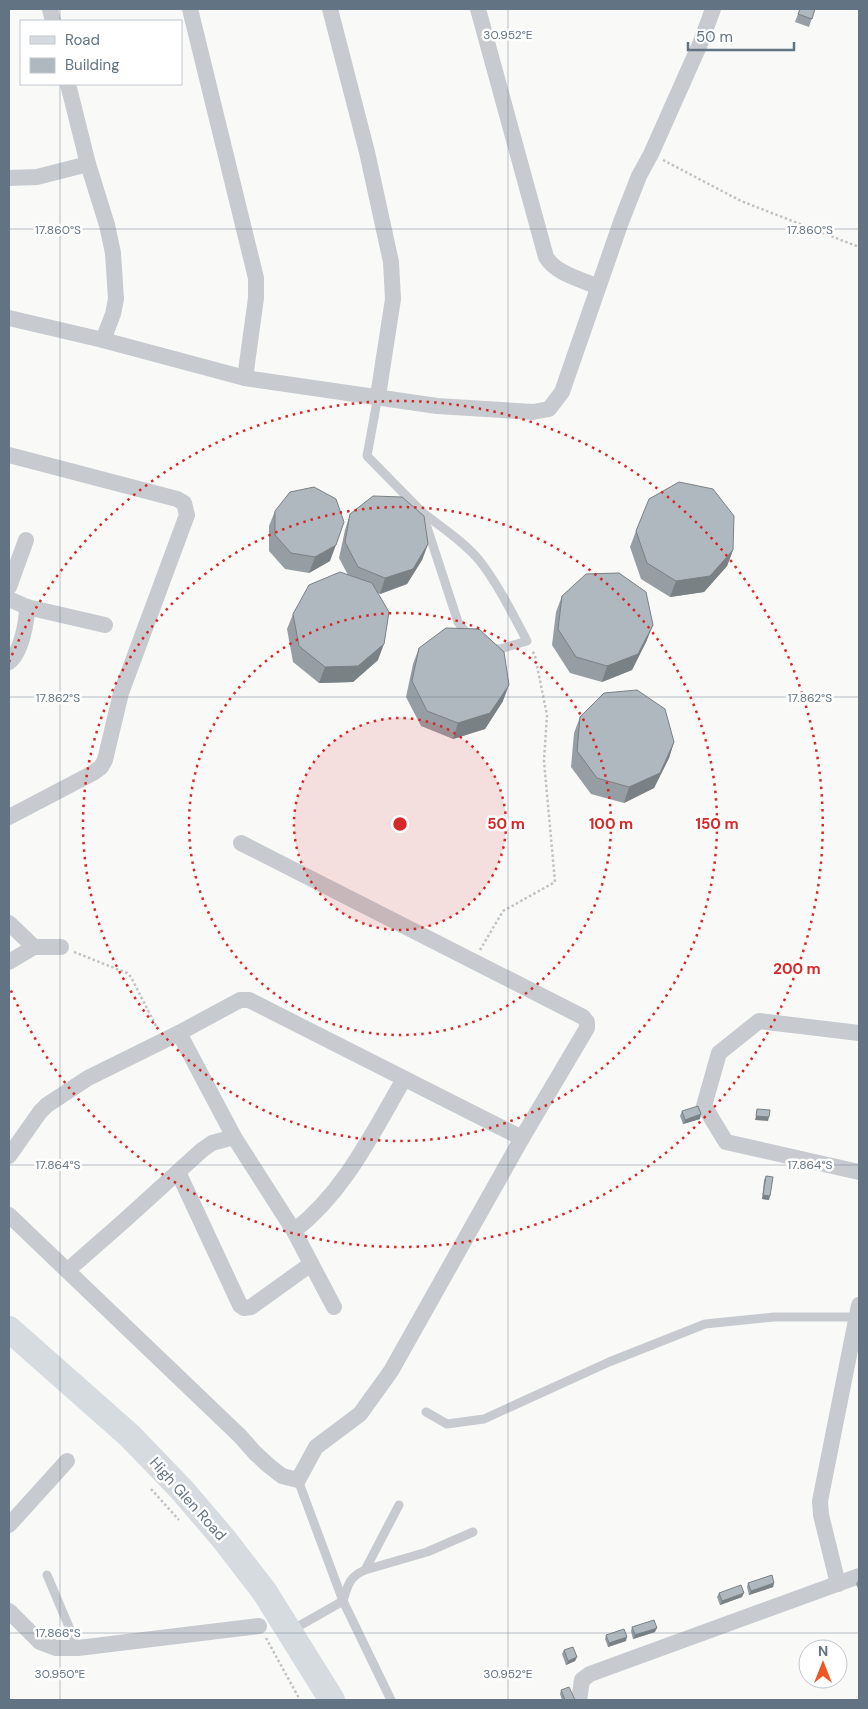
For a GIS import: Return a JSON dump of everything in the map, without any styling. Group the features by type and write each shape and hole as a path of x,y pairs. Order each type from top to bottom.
{"main road":[{"name":"High Glen Road","path":"9,1328 130,1436 182,1490 229,1545 264,1591 332,1700"}],"street":[{"path":"190,9 256,278 256,298 245,378"},
{"path":"330,9 367,152 391,262 393,299 378,396"},
{"path":"478,9 546,257 556,269 598,287"},
{"path":"9,318 103,340 245,378 437,406 533,412 549,409 562,392 639,176 651,154 700,44 713,9"},
{"path":"68,85 113,253 116,299 113,314 103,340"},
{"path":"9,178 37,177 88,164"},
{"path":"9,455 177,498 184,503 187,511 122,694 105,760 93,773 9,818"},
{"path":"9,587 26,540"},
{"path":"9,598 27,607 105,625"},
{"path":"9,662 14,658 18,650 27,616 27,607"},
{"path":"9,1215 240,1436 255,1453 282,1476 298,1480 316,1447 360,1414 390,1371 522,1138 587,1028 587,1022 583,1018 241,843"},
{"path":"9,923 34,947"},
{"path":"9,962 34,947 61,947"},
{"path":"9,1156 47,1105 88,1078 179,1033 240,1000 249,1000 522,1138"},
{"path":"859,1033 759,1022 719,1053 704,1106 726,1142 859,1172"},
{"path":"179,1033 234,1136 294,1231 334,1307"},
{"path":"294,1231 312,1217 346,1177 404,1078"},
{"path":"68,1270 202,1150 212,1143 234,1136"},
{"path":"178,1172 240,1305 244,1308 251,1307 311,1264"},
{"path":"838,1584 821,1515 820,1501 858,1313"},
{"path":"9,1525 67,1461"},
{"path":"579,1700 582,1680 590,1674 859,1576"},
{"path":"9,1611 40,1642 56,1648 78,1648 260,1626"}],"lane":[{"path":"378,396 368,456 422,512 459,540 478,559 496,584 527,641 500,648 485,647 467,636 458,622 422,512"},
{"path":"426,1412 447,1424 484,1419 609,1362 705,1324 774,1317 858,1313"},
{"path":"298,1480 343,1601 391,1700"},
{"path":"365,1570 399,1505"},
{"path":"290,1631 343,1601 349,1582 356,1574 427,1552 473,1532"},
{"path":"47,1574 78,1648"}],"path":[{"path":"651,154 741,201 859,247"},
{"path":"473,962 504,910 555,882 544,761 547,715 535,656 527,641"},
{"path":"61,947 127,973 131,977 163,1041"},
{"path":"150,1488 182,1523"},
{"path":"260,1626 300,1700"}],"building":[{"path":"800,9 815,9 812,19 798,14"},
{"path":"679,482 713,489 734,516 733,550 710,576 676,581 647,563 636,531 649,499"},
{"path":"314,487 336,499 344,522 336,545 315,557 291,553 275,535 275,511 290,492"},
{"path":"373,496 402,497 424,516 428,544 413,569 385,578 358,567 345,542 350,514"},
{"path":"340,572 372,583 389,612 384,644 358,666 325,667 299,646 293,614 309,585"},
{"path":"619,573 646,592 653,625 638,654 607,666 576,657 558,629 562,596 586,574"},
{"path":"446,628 479,629 504,652 509,685 490,713 458,723 427,711 412,681 419,648"},
{"path":"637,690 665,709 674,742 660,773 629,787 597,778 577,751 580,717 604,693"},
{"path":"698,1106 701,1114 685,1120 682,1111"},
{"path":"757,1109 770,1110 769,1117 756,1116"},
{"path":"766,1176 773,1177 770,1196 763,1195"},
{"path":"772,1575 774,1583 751,1591 748,1583"},
{"path":"741,1585 744,1593 722,1601 719,1593"},
{"path":"654,1620 657,1628 635,1635 632,1627"},
{"path":"624,1629 627,1637 609,1643 606,1635"},
{"path":"573,1647 577,1657 568,1661 564,1650"},
{"path":"569,1687 575,1700 565,1700 561,1690"}]}
